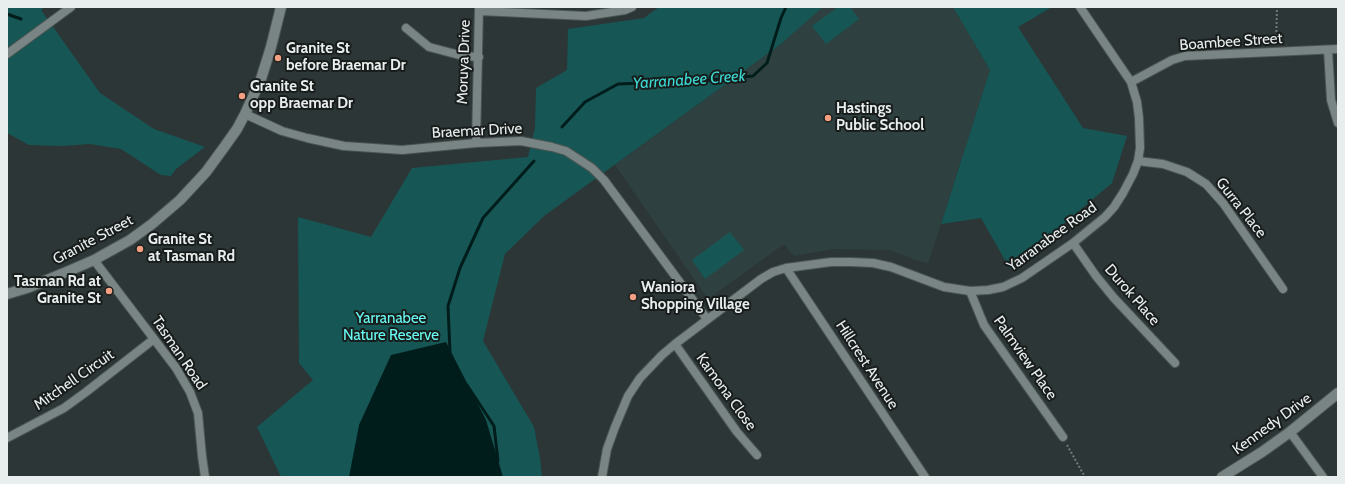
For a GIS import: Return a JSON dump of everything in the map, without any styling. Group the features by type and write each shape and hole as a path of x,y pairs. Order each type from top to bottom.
{"street":[{"path":"7,54 71,7"},
{"name":"Granite Street","path":"7,294 44,281 94,260 130,240 152,224 180,200 222,152 245,114 261,79 271,48 281,7"},
{"path":"479,9 586,16 606,10 626,10 632,7"},
{"name":"Yarranabee Road","path":"602,477 607,449 615,426 628,396 640,378 675,344 706,319 773,272 786,268 831,262 873,263 891,267 944,288 970,291 988,290 1012,284 1037,269 1073,243 1104,217 1114,207 1123,193 1133,174 1138,160 1140,148 1139,118 1137,102 1131,82 1080,7"},
{"name":"Moruya Drive","path":"476,143 479,9"},
{"path":"406,28 428,47 463,56 479,57"},
{"name":"Boambee Street","path":"1131,82 1172,60 1185,56 1338,49"},
{"path":"1328,50 1331,100 1338,123"},
{"name":"Braemar Drive","path":"245,114 282,131 344,146 402,150 476,143 521,141 566,151 592,168 604,180 706,319"},
{"name":"Gurra Place","path":"1138,160 1163,164 1187,172 1206,184 1223,203 1283,290"},
{"name":"Durok Place","path":"1073,243 1096,276 1114,298 1175,363"},
{"name":"Tasman Road","path":"94,260 176,368 190,392 198,413 205,477"},
{"name":"Hillcrest Avenue","path":"786,268 925,477"},
{"name":"Palmview Place","path":"970,291 984,325 1063,437"},
{"name":"Mitchell Circuit","path":"7,438 64,408 154,339"},
{"name":"Kamona Close","path":"675,344 737,432 757,455"},
{"name":"Kennedy Drive","path":"1222,477 1262,452 1290,432 1338,394"},
{"path":"1290,432 1324,477"}],"path":[{"path":"1276,52 1277,7"},
{"path":"1063,437 1085,477"}],"shaded area":[{"name":"Hastings Public School","path":"823,7 953,7 990,70 928,264 889,250 833,249 794,256 784,244 708,299 615,165 781,44"},
{"path":"446,342 486,420 503,477 349,477 359,425 391,355"}],"green space":[{"path":"7,7 45,7 41,10 100,93 154,129 205,147 176,169 171,176 161,175 121,149 90,144 62,146 29,145 7,133"},
{"name":"Yarranabee Nature Reserve","path":"659,7 823,7 781,44 544,216 505,254 483,341 534,427 542,477 281,477 257,427 313,380 299,363 298,217 371,237 412,168 528,157 535,128 536,88 567,70 568,29 644,18"},
{"path":"838,7 850,7 859,19 826,44 812,26"},
{"path":"953,7 1052,7 1018,27 1083,128 1127,136 1112,183 1010,269 981,218 941,224 990,70"},
{"path":"730,232 744,250 705,279 692,260"}],"waterway":[{"name":"Yarranabee Creek","path":"562,127 585,102 618,84 701,81 753,76 767,63 781,18 786,7"},
{"path":"7,14 21,19"},
{"name":"Yarranabee Creek","path":"450,352 448,306 460,268 483,218 534,161"},
{"name":"Yarranabee Creek","path":"467,385 494,426 498,461"}],"place":[{"name":"Granite St before Braemar Dr","path":"278,58"},
{"name":"Granite St opp Braemar Dr","path":"242,96"},
{"name":"Hastings Public School","path":"828,118"},
{"name":"Granite St at Tasman Rd","path":"140,249"},
{"name":"Tasman Rd at Granite St","path":"109,291"},
{"name":"Waniora Shopping Village","path":"633,297"}]}
